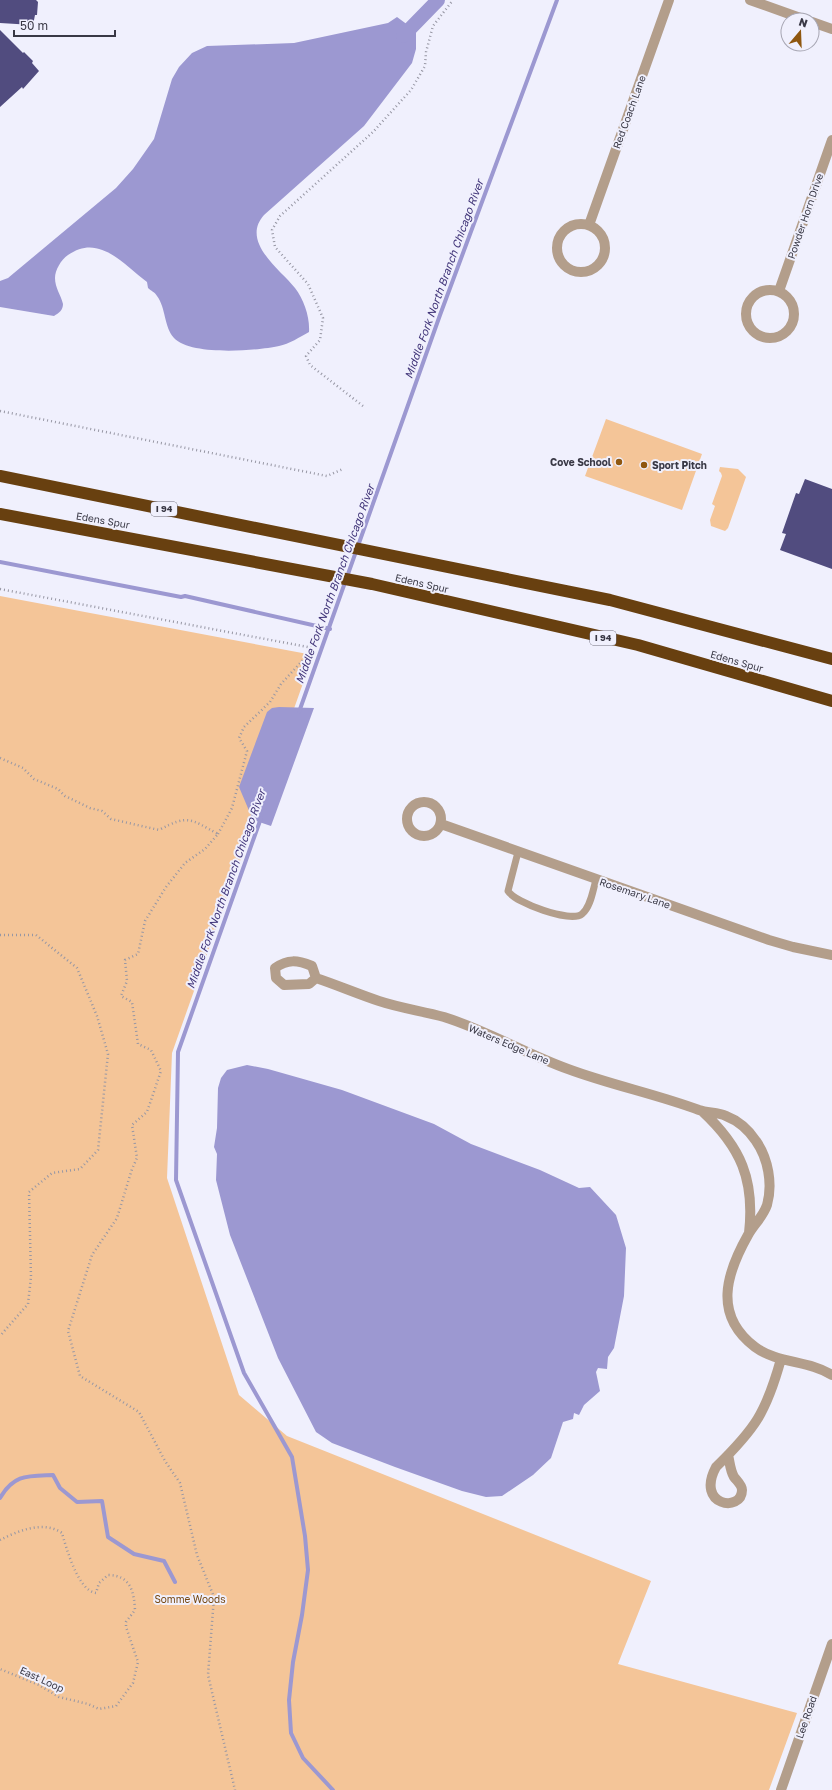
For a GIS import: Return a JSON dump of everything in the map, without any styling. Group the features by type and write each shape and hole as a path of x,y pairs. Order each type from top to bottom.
{"highway":[{"name":"Edens Spur","path":"0,476 610,600 832,659"},
{"name":"Edens Spur","path":"0,514 125,536 372,584 638,646 832,701"}],"street":[{"name":"Red Coach Lane","path":"589,225 669,0"},
{"path":"750,0 784,12"},
{"path":"820,25 832,29"},
{"name":"Powder Horn Drive","path":"779,291 832,140"},
{"path":"573,225 589,225 596,229 604,242 603,257 599,264 593,269 585,272 570,269 559,258 557,242 560,235 573,225"},
{"path":"762,291 779,291 791,301 794,308 793,324 782,335 775,338 760,337 753,332 745,317 749,301 762,291"},
{"name":"Rosemary Lane","path":"441,824 769,940 793,947 832,955"},
{"name":"Waters Edge Lane","path":"316,978 378,1001 444,1017 567,1069 661,1096 702,1111 725,1115 739,1122 748,1130 765,1156 768,1175 768,1202 758,1223 749,1234 729,1274 726,1290 729,1312 736,1329 745,1338 768,1355 814,1366 832,1375"},
{"name":"Waters Edge Lane","path":"702,1111 721,1130 740,1157 747,1175 750,1192 751,1216 749,1234"},
{"path":"728,1455 748,1435 765,1408 781,1359"},
{"name":"Lee Road","path":"780,1790 832,1644"}],"lane":[{"path":"518,852 508,891 517,900 527,904 570,917 578,916 583,914 587,907 596,880"}],"path":[{"path":"363,406 310,365 306,356 320,340 323,318 308,284 275,246 272,230 280,216 373,132 411,90 425,66 426,52 434,26 453,0"},
{"path":"0,411 327,476 342,469"},
{"path":"0,589 313,648 281,684 270,702 244,727 239,738 247,751 232,808 218,834 204,849 185,863 166,887 145,921 138,954 125,960 127,981 121,996 132,1002 138,1044 151,1050 161,1071 147,1112 132,1125 138,1158 132,1169 117,1218 92,1255 68,1331 80,1376 139,1412 165,1462 180,1482 197,1555 214,1597 208,1675 235,1790"},
{"path":"0,758 23,768 34,779 58,789 65,796 90,808 102,811 111,819 159,830 174,822 190,819 218,834"},
{"path":"0,934 36,935 76,968 97,1016 108,1054 98,1150 80,1169 52,1173 29,1192 31,1276 28,1304 0,1336"},
{"name":"East Loop","path":"0,1540 14,1533 32,1528 55,1528 62,1532 72,1567 88,1590 96,1593 99,1583 108,1575 122,1577 130,1584 136,1610 126,1622 126,1627 138,1662 133,1683 116,1706 99,1709 88,1704 59,1697 39,1685 0,1669"}],"green space":[{"name":"Sport Pitch","path":"606,419 702,454 682,510 585,476"},
{"path":"720,467 738,469 746,477 728,528 725,531 711,526 710,520 715,506 712,504 722,476 719,471"},
{"name":"Somme Woods","path":"0,596 313,655 172,1053 167,1178 239,1395 287,1436 651,1581 618,1664 797,1713 769,1790 0,1790"}],"shaded area":[{"path":"397,17 416,31 416,49 412,63 364,126 264,215 258,225 257,235 265,255 295,288 301,298 306,309 309,332 283,345 269,348 224,351 194,348 182,344 171,334 160,301 155,293 148,288 147,282 120,260 100,249 90,247 79,249 68,255 57,269 55,282 63,306 56,315 54,316 0,307 0,281 8,278 116,188 133,169 154,139 172,79 179,67 192,53 207,46 294,43 388,23"},
{"path":"272,708 314,708 271,826 253,820 239,787 267,712"},
{"path":"247,1065 268,1069 342,1090 434,1124 471,1144 540,1170 579,1188 590,1187 616,1215 626,1248 624,1296 614,1348 608,1357 607,1369 598,1368 596,1372 600,1391 584,1405 579,1415 574,1413 573,1419 563,1422 551,1458 533,1475 502,1496 486,1497 462,1491 332,1443 316,1432 278,1358 230,1235 216,1180 217,1154 214,1147 217,1128 218,1088 221,1078 227,1070"}],"building":[{"path":"0,0 36,0 38,2 37,15 35,15 33,25 0,23"},
{"path":"0,30 33,61 32,63 39,71 23,89 22,87 0,107"},
{"path":"805,479 832,489 832,569 780,550 786,534 782,533 796,493 799,494"}],"waterway":[{"path":"403,36 438,0"},
{"name":"Middle Fork North Branch Chicago River","path":"299,712 440,315 557,0"},
{"path":"0,562 181,597 185,596 330,629"},
{"name":"Middle Fork North Branch Chicago River","path":"261,818 178,1052 176,1180 244,1373 292,1457 305,1536 308,1570 302,1615 293,1662 289,1700 291,1733 303,1758 333,1790"},
{"path":"0,1498 5,1490 16,1480 29,1476 53,1475 60,1488 77,1502 102,1501 108,1537 134,1554 164,1561 175,1582"}],"place":[{"name":"Cove School","path":"619,462"},
{"name":"Sport Pitch","path":"644,465"}]}
